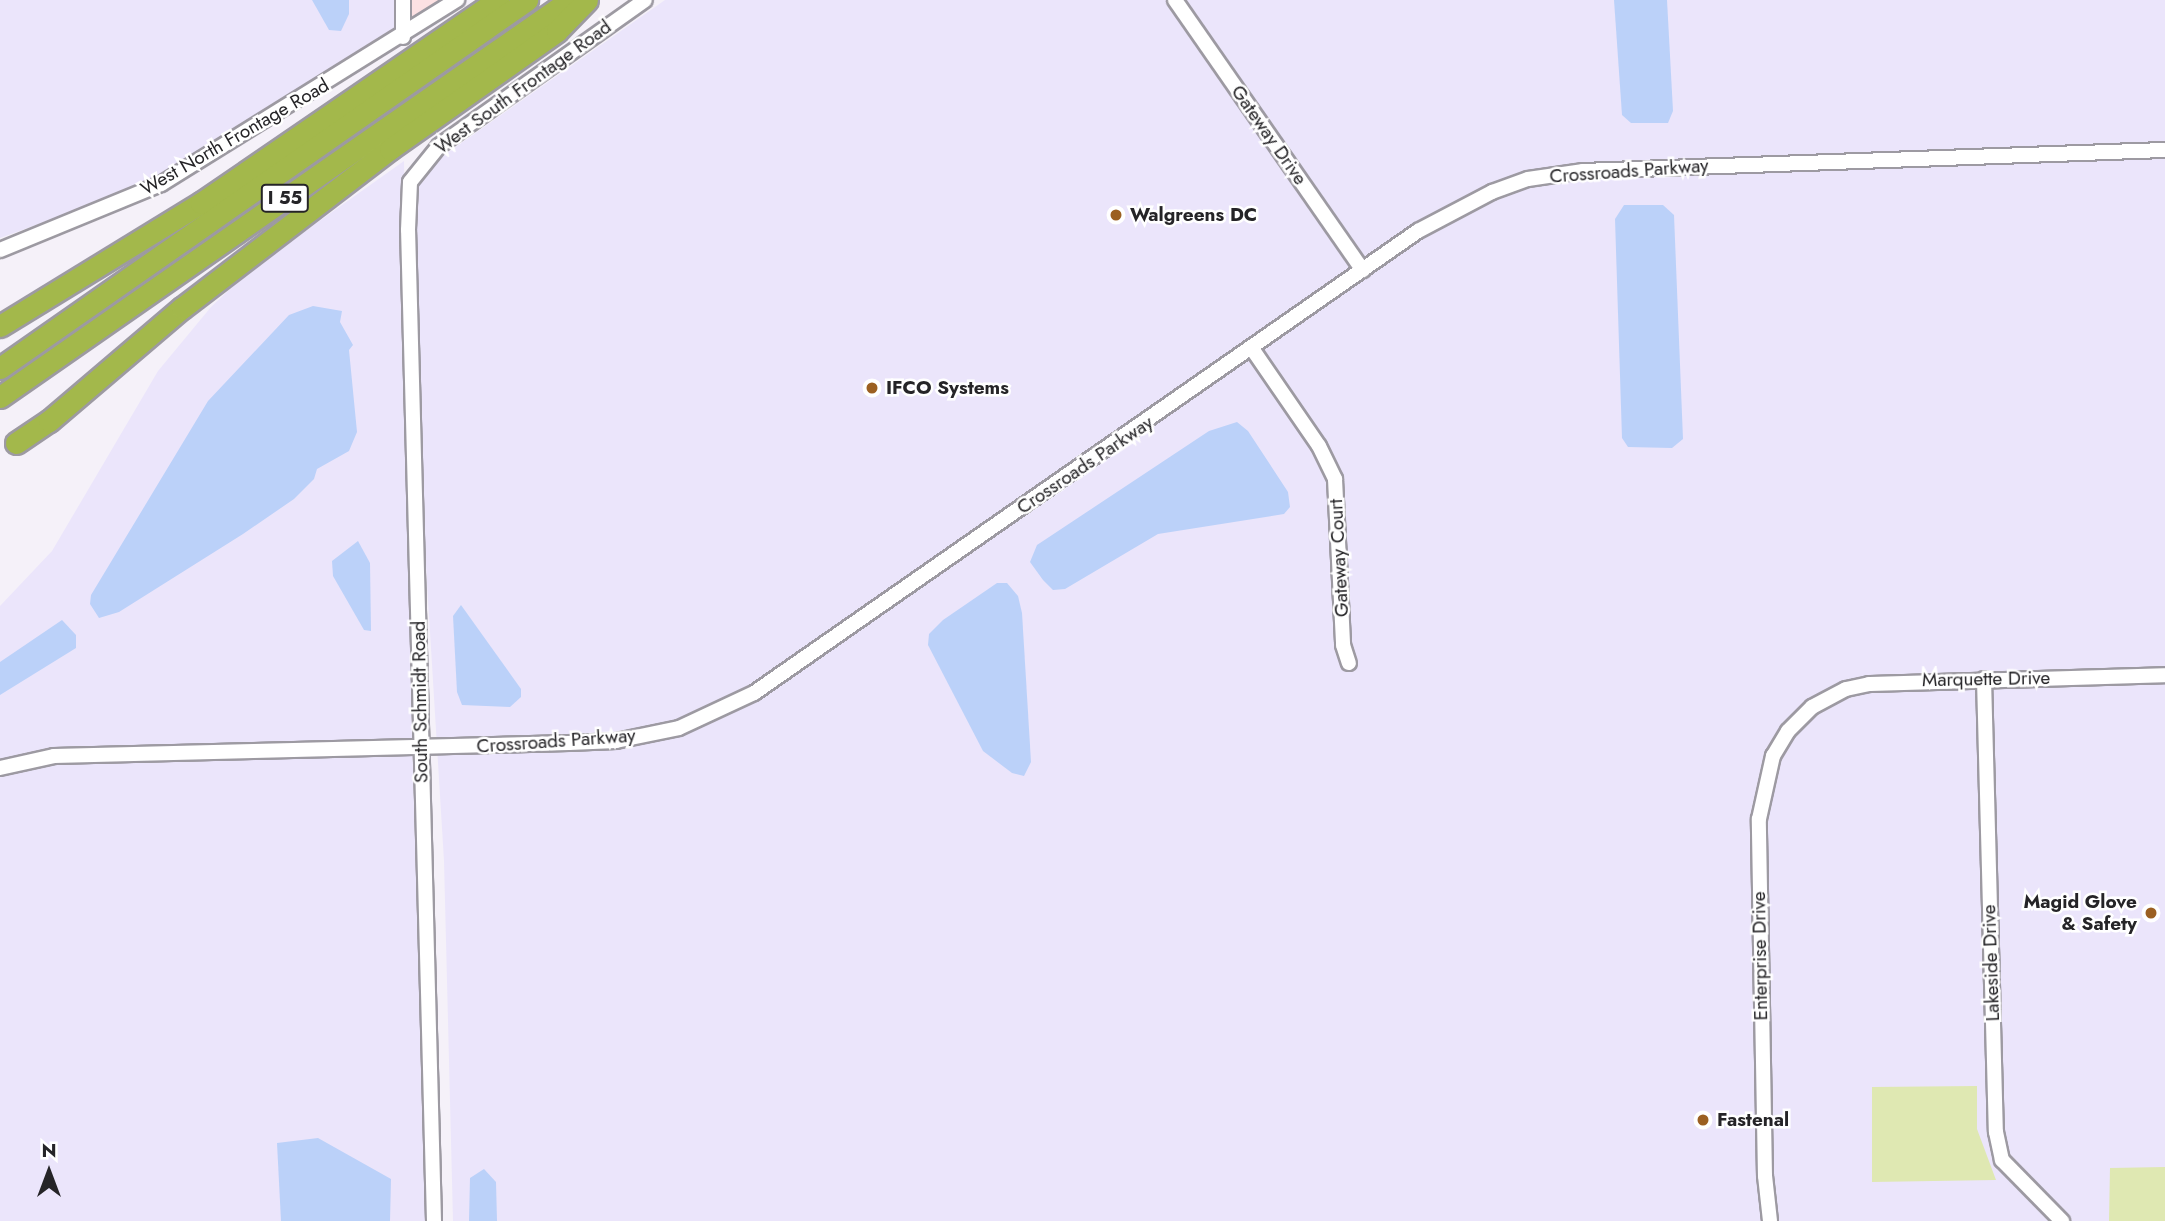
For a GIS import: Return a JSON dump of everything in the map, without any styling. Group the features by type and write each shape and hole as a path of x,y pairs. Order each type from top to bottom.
{"highway":[{"path":"0,326 201,203 498,0"},
{"name":"I 55","path":"0,368 527,0"},
{"name":"I 55","path":"0,397 570,0"},
{"path":"16,443 49,421 182,308 390,149 557,31 587,0"}],"street":[{"path":"402,0 403,37"},
{"name":"West North Frontage Road","path":"0,250 161,184 403,37 457,0"},
{"name":"West South Frontage Road","path":"410,182 439,145 645,0"},
{"name":"Gateway Drive","path":"1175,0 1363,270"},
{"name":"Crossroads Parkway","path":"0,768 54,756 615,741 679,728 754,693 1253,350 1363,270 1457,208 1528,180 1563,173 2165,150"},
{"name":"South Schmidt Road","path":"410,182 408,240 433,1221"},
{"name":"Gateway Court","path":"1253,350 1320,446 1335,479 1343,645 1349,663"},
{"name":"Marquette Drive","path":"1812,707 1846,689 1870,684 2165,675"},
{"name":"Lakeside Drive","path":"1984,679 1996,1132 2002,1160 2062,1221"},
{"name":"Enterprise Drive","path":"1769,1221 1765,1176 1759,819 1773,755 1788,731 1812,707"}],"shaded area":[{"path":"0,0 396,0 397,34 155,182 0,238"},
{"path":"410,0 441,0 410,22"},
{"path":"665,0 2165,0 2165,1221 453,1221 444,861 420,468 416,187 437,160"},
{"path":"404,161 412,737 426,1221 0,1221 0,606 52,551 158,371 211,307 249,271"}],"green space":[{"path":"1977,1086 1977,1129 1996,1180 1872,1182 1872,1087"},
{"path":"2165,1167 2165,1221 2109,1221 2110,1168"}],"water":[{"path":"312,0 349,0 349,14 341,31 329,30"},
{"path":"1614,0 1667,0 1673,111 1668,123 1631,123 1622,115"},
{"path":"1624,205 1663,205 1674,215 1683,439 1672,448 1628,447 1622,438 1615,219"},
{"path":"313,306 342,311 340,322 353,345 349,350 357,432 349,451 317,469 314,479 294,499 243,534 119,612 99,618 90,604 91,595 208,401 289,315"},
{"path":"1237,422 1248,431 1288,492 1290,507 1284,514 1158,534 1065,589 1053,590 1043,580 1030,562 1037,545 1209,431"},
{"path":"358,541 370,563 371,631 364,630 333,576 332,561"},
{"path":"997,583 1007,583 1018,596 1022,613 1031,762 1024,776 1012,773 983,751 928,645 929,634 943,620"},
{"path":"461,605 521,689 521,697 510,707 462,705 457,692 453,616"},
{"path":"62,620 76,635 76,648 0,695 0,662"},
{"path":"318,1138 391,1179 390,1221 281,1221 277,1143"},
{"path":"484,1169 496,1182 497,1221 469,1221 470,1178"}],"place":[{"name":"Walgreens DC","path":"1116,215"},
{"name":"IFCO Systems","path":"872,388"},
{"name":"Magid Glove & Safety","path":"2151,913"},
{"name":"Fastenal","path":"1703,1120"}]}
